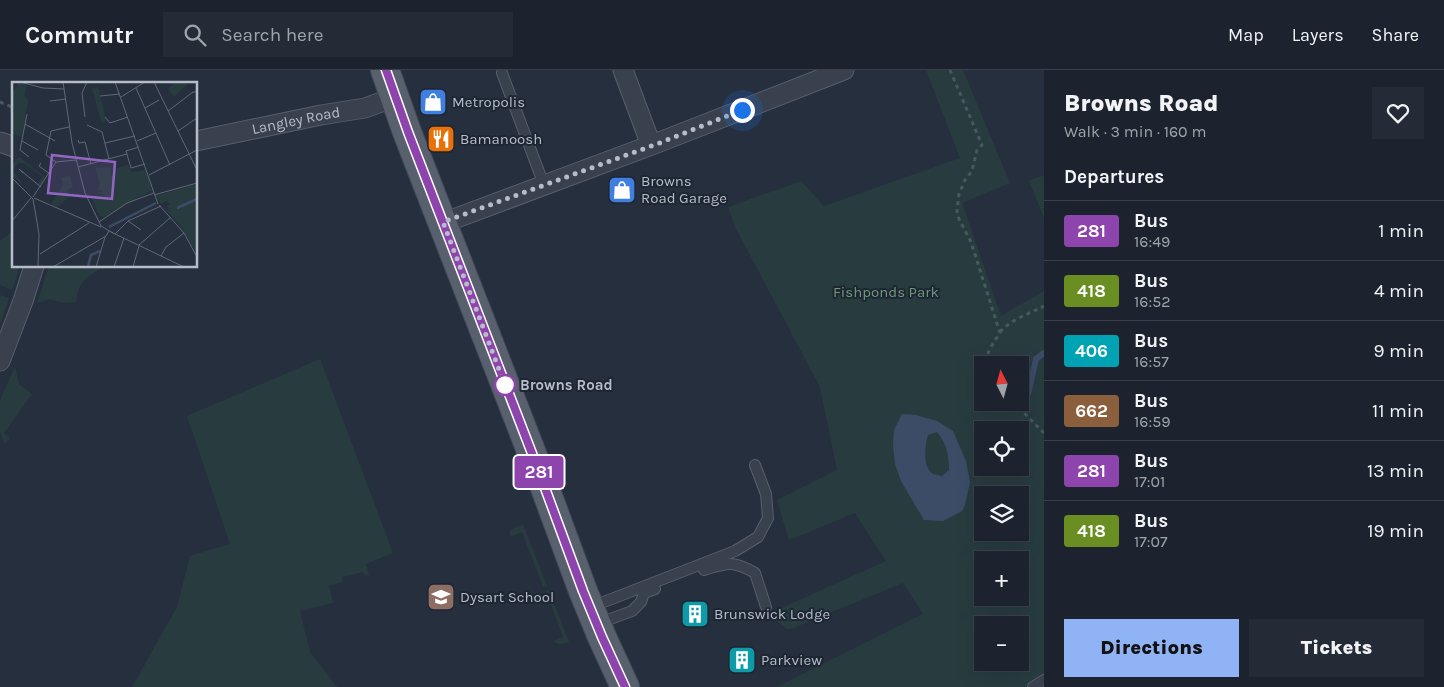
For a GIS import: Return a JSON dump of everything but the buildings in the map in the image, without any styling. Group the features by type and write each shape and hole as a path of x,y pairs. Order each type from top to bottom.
{"main road":[{"path":"386,70 593,616 625,687"}],"street":[{"path":"623,70 650,145"},
{"path":"443,222 844,70"},
{"name":"Langley Road","path":"198,141 365,108 395,97"},
{"path":"0,142 12,146"},
{"path":"0,361 33,268"}],"lane":[{"path":"502,73 544,185"},
{"path":"593,616 735,551 758,537 768,518 766,494 755,465"},
{"path":"593,616 632,610 641,602 644,593 698,572 729,563 742,565 756,573 766,607"},
{"path":"1033,687 1044,680"}],"path":[{"path":"950,70 982,145 977,150 972,171 965,180 959,194 957,211 971,242 1000,333"},
{"path":"0,102 12,107"},
{"path":"987,356 991,345 1005,327 1044,306"},
{"path":"1022,411 1044,433"}],"green space":[{"name":"Fishponds Park","path":"926,70 963,70 1010,183 962,203 1001,316 1044,291 1044,687 777,687 923,614 903,583 788,630 768,614 886,561 855,513 789,540 777,500 837,470 820,387 735,227 728,207 801,181 824,206 960,158"},
{"path":"1044,175 1044,218 1029,181"},
{"path":"12,232 12,268 19,268 12,290 0,285 0,241"},
{"path":"48,268 100,268 80,286 76,302 65,303 49,299 37,303"},
{"path":"0,295 9,298 0,325"},
{"path":"320,359 393,553 366,564 369,575 365,576 363,572 342,577 343,582 329,585 333,603 300,611 310,652 337,687 132,687 177,607 190,556 230,544 187,416"},
{"path":"15,367 19,384 32,394 4,433 10,438 5,444 0,433 0,400"},
{"path":"523,524 547,586 543,587 522,532 510,537 510,531"},
{"path":"549,590 569,642 559,644 554,641 563,637 546,591"}],"water":[{"path":"902,414 916,415 937,421 953,431 966,461 970,482 962,511 943,521 924,520 901,481 895,464 894,430","holes":["937,432 943,441 948,455 949,470 942,476 933,474 930,471 927,467 925,456 928,435"]}],"waterway":[{"path":"1029,390 1036,359 1044,353"}],"bus line":[{"name":"281","path":"386,70 583,591 625,687"}],"place":[{"name":"Metropolis","path":"433,102"},
{"name":"Bamanoosh","path":"441,139"},
{"name":"Browns Road Garage","path":"622,190"},
{"name":"Browns Road","path":"505,385"},
{"name":"Dysart School","path":"441,597"},
{"name":"Brunswick Lodge","path":"695,614"},
{"name":"Parkview","path":"742,660"}],"route":[{"path":"505,385 443,222 657,144 742,110"}]}
